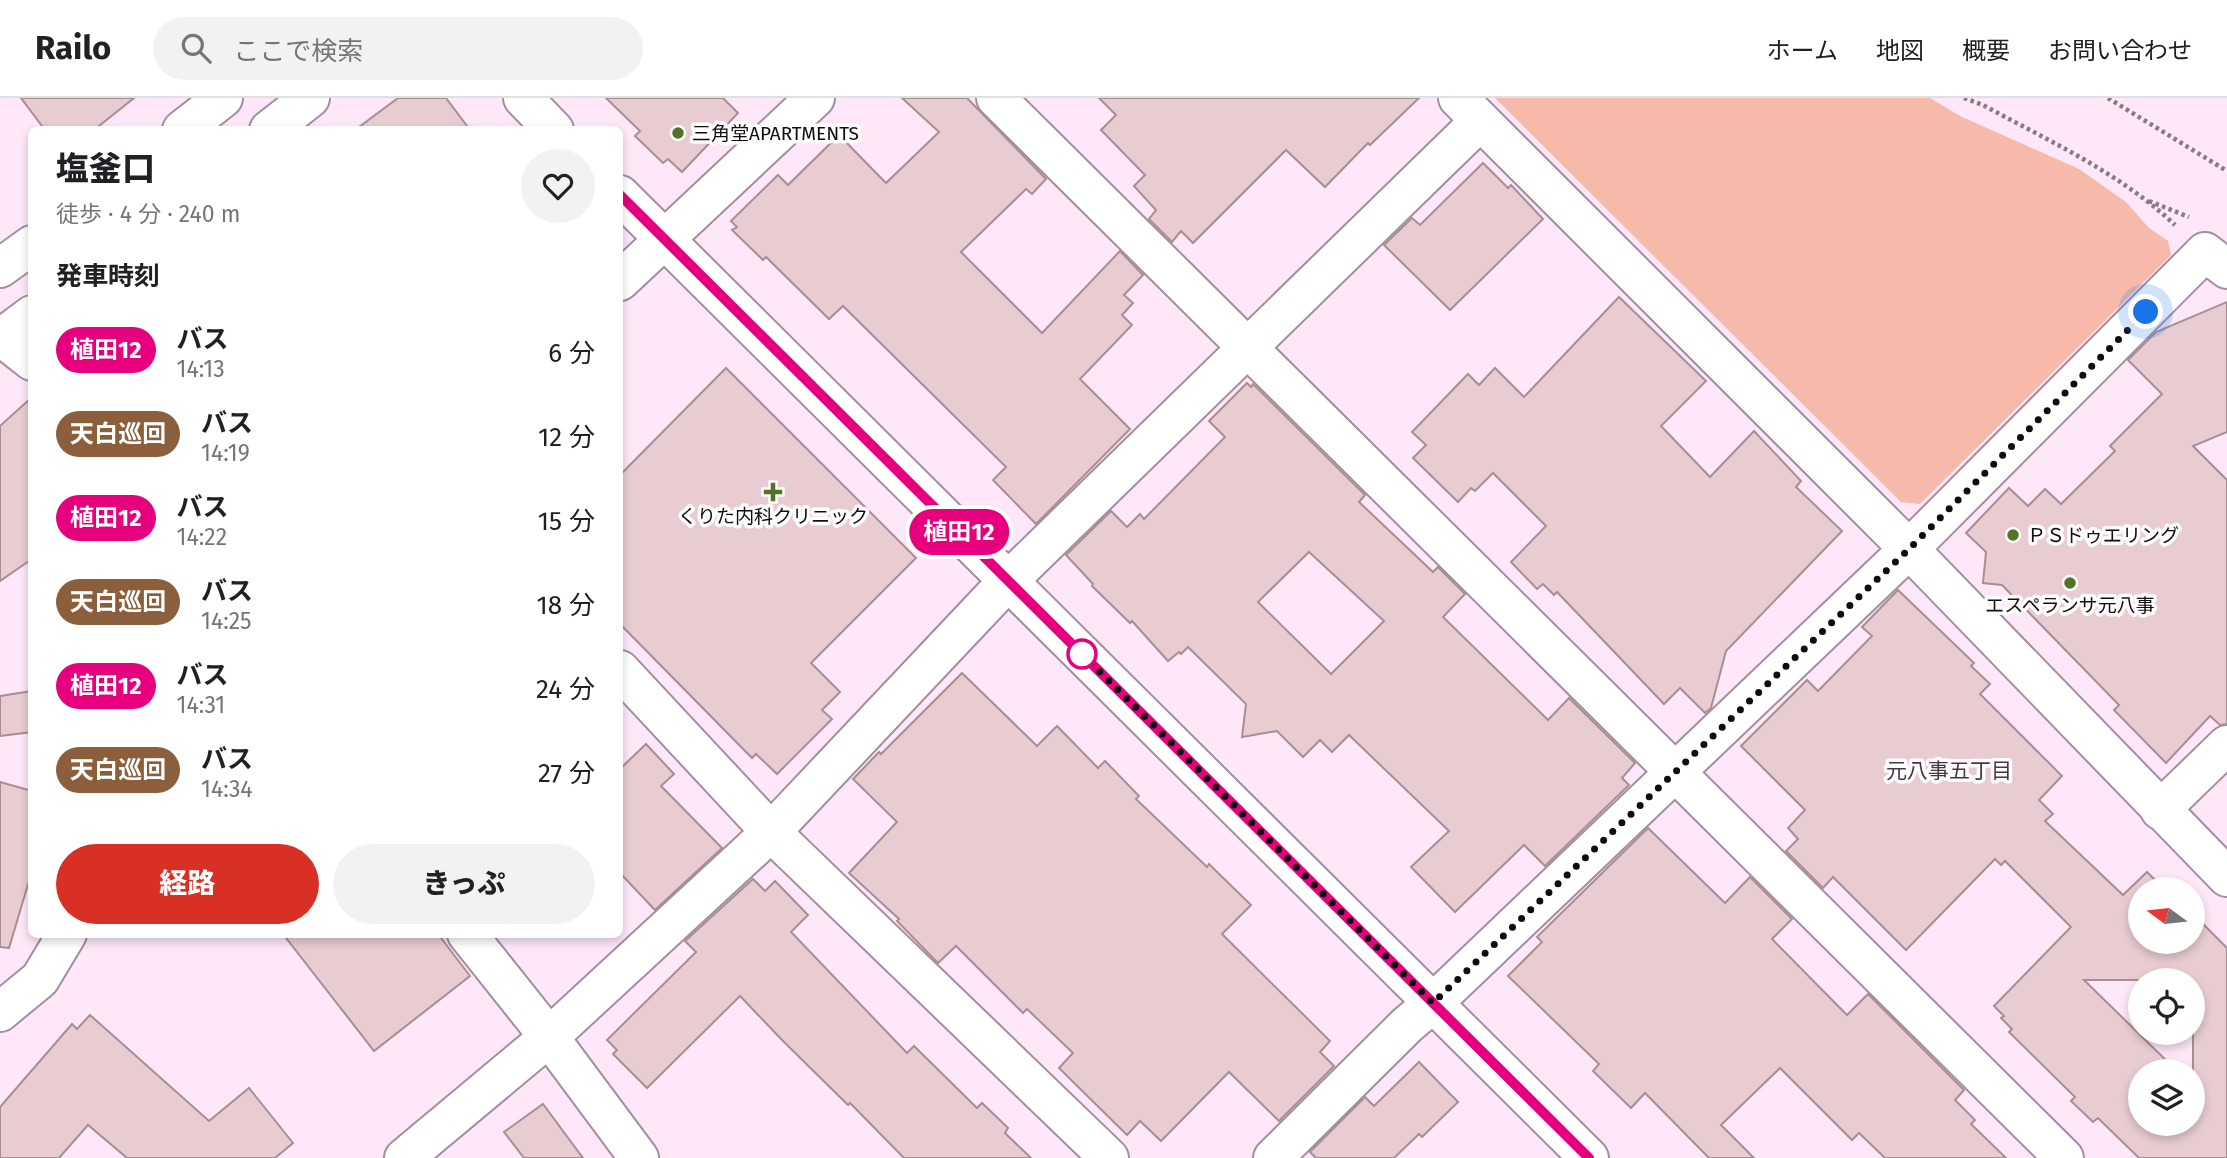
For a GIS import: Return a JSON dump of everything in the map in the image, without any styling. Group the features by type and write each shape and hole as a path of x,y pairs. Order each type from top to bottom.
{"main road":[{"path":"187,126 223,98"},
{"path":"274,126 310,98"},
{"path":"523,98 550,126"},
{"path":"623,278 815,98"},
{"path":"996,98 2064,1158"},
{"path":"404,1158 549,1037 771,832 1007,581 1247,348 1469,110 1909,549 2227,877"},
{"path":"623,198 1589,1158"},
{"path":"0,268 28,248"},
{"path":"1273,1158 1407,1025 2216,261"},
{"path":"9,332 28,356"},
{"path":"623,673 771,832 1109,1158"},
{"path":"2160,810 2227,745"},
{"path":"0,1012 40,979 65,938"},
{"path":"470,938 549,1037 639,1158"}],"path":[{"path":"1964,98 1983,105 2096,167 2167,216 2216,261"},
{"path":"2108,98 2227,171"}],"shaded area":[{"path":"1495,98 1930,98 1960,116 2079,169 2126,202 2149,228 2168,241 2171,255 1920,504 1901,502"}],"building":[{"path":"21,98 134,98 99,126 42,126"},
{"path":"398,98 446,98 467,126 360,126"},
{"name":"三角堂APARTMENTS","path":"606,98 723,98 738,113 682,172 668,159 663,163 635,136 640,131"},
{"path":"902,98 967,98 1046,179 1032,194 1026,189 961,252 1042,333 1120,251 1143,275 1124,295 1133,303 1122,315 1132,325 1080,379 1130,429 1036,524 993,480 1006,467 843,306 829,319 766,257 763,260 732,230 737,227 731,221 778,175 788,185 839,135 886,183 939,132"},
{"path":"1099,98 1419,98 1370,145 1368,143 1325,187 1286,150 1193,243 1181,231 1172,242 1149,219 1156,210 1134,186 1145,175 1101,130 1116,115"},
{"path":"1483,163 1508,188 1511,185 1543,219 1450,310 1384,245 1412,218 1420,225"},
{"path":"1619,297 1706,381 1661,426 1710,477 1754,431 1801,481 1796,487 1842,531 1726,651 1711,708 1705,713 1680,688 1664,704 1557,592 1554,595 1543,584 1537,589 1511,562 1546,526 1493,473 1475,491 1471,488 1458,502 1413,458 1426,445 1412,432 1468,374 1479,385 1495,368 1524,397"},
{"path":"2227,302 2227,432 2193,446 2227,480 2227,724 2220,725 2210,716 2166,763 2114,710 2119,705 2002,585 1983,583 1986,552 1966,533 2009,488 2028,506 2045,489 2061,504 2115,451 2110,446 2162,394 2128,360 2156,332"},
{"path":"726,368 916,558 811,663 840,692 822,710 832,719 777,774 756,754 752,758 623,627 623,472"},
{"path":"1247,383 1251,387 1253,384 1365,495 1359,502 1433,572 1438,567 1465,594 1443,617 1548,720 1569,698 1635,763 1622,778 1629,785 1545,866 1524,845 1455,912 1411,867 1449,831 1349,735 1332,752 1320,740 1303,757 1277,731 1242,737 1246,704 1188,647 1168,661 1132,621 1130,623 1092,586 1066,555 1111,511 1127,527 1140,514 1144,519 1225,437 1209,421","holes":["1309,552 1384,621 1331,674 1258,602"]},
{"path":"28,401 28,562 0,581 0,426"},
{"path":"1898,590 1974,663 1971,666 1990,684 1980,694 2062,776 2039,800 2053,814 2045,821 2123,895 2128,890 2128,954 2205,954 2205,926 2227,948 2227,1158 2139,1158 2098,1118 2093,1122 2071,1101 2075,1097 2009,1032 2012,1029 1994,1006 2071,927 2005,861 2001,865 1995,859 1906,950 1833,877 1823,888 1786,851 1798,839 1788,828 1805,810 1741,746 1807,680 1818,691 1872,636 1862,627","holes":["2128,968 2205,968 2205,1045 2193,1045 2193,1059 2205,1059 2205,1136 2128,1136 2128,1059 2165,1059 2150,1045 2128,1045 2128,1023 2084,980 2128,980"]},
{"path":"962,673 1037,746 1057,726 1098,768 1105,761 1139,796 1136,799 1251,905 1222,934 1330,1041 1320,1052 1334,1066 1279,1121 1229,1072 1161,1141 1140,1121 1127,1135 1059,1068 1073,1053 1027,1009 1023,1013 956,946 938,963 897,921 899,919 849,873 897,822 853,779"},
{"path":"28,692 28,732 0,736 0,696"},
{"path":"646,744 674,774 661,786 722,848 655,910 623,876 623,766"},
{"path":"0,782 28,790 28,884 9,948 0,947"},
{"path":"1648,828 1725,903 1750,877 1792,919 1772,939 1847,1015 1868,994 1964,1090 1955,1100 1975,1120 1971,1124 2006,1158 1885,1158 1859,1133 1852,1140 1780,1068 1721,1125 1754,1158 1709,1158 1645,1093 1631,1108 1593,1071 1599,1064 1508,976 1542,942 1537,937"},
{"path":"753,879 765,891 775,881 808,915 791,932 907,1053 914,1046 977,1108 982,1103 1008,1128 1005,1133 1031,1158 904,1158 740,996 647,1088 613,1054 617,1050 607,1040 696,952 685,941"},
{"path":"286,938 441,938 470,976 374,1051"},
{"path":"90,1015 209,1121 249,1088 293,1143 275,1158 127,1158 88,1125 59,1158 0,1158 0,1107 72,1024 77,1029"},
{"path":"1419,1062 1458,1102 1422,1137 1419,1134 1394,1158 1316,1158 1310,1152 1365,1097 1374,1106"},
{"path":"543,1104 583,1158 524,1158 504,1132"}],"bus line":[{"name":"植田12","path":"623,198 1589,1158"}],"place":[{"name":"三角堂APARTMENTS","path":"678,133"},
{"name":"くりた内科クリニック","path":"773,492"},
{"name":"ＰＳドゥエリング","path":"2013,535"},
{"name":"エスペランサ元八事","path":"2070,583"}],"district":[{"name":"元八事五丁目","path":"1949,771"}],"route":[{"path":"1082,654 1433,1003 1909,549 2146,312"}]}
